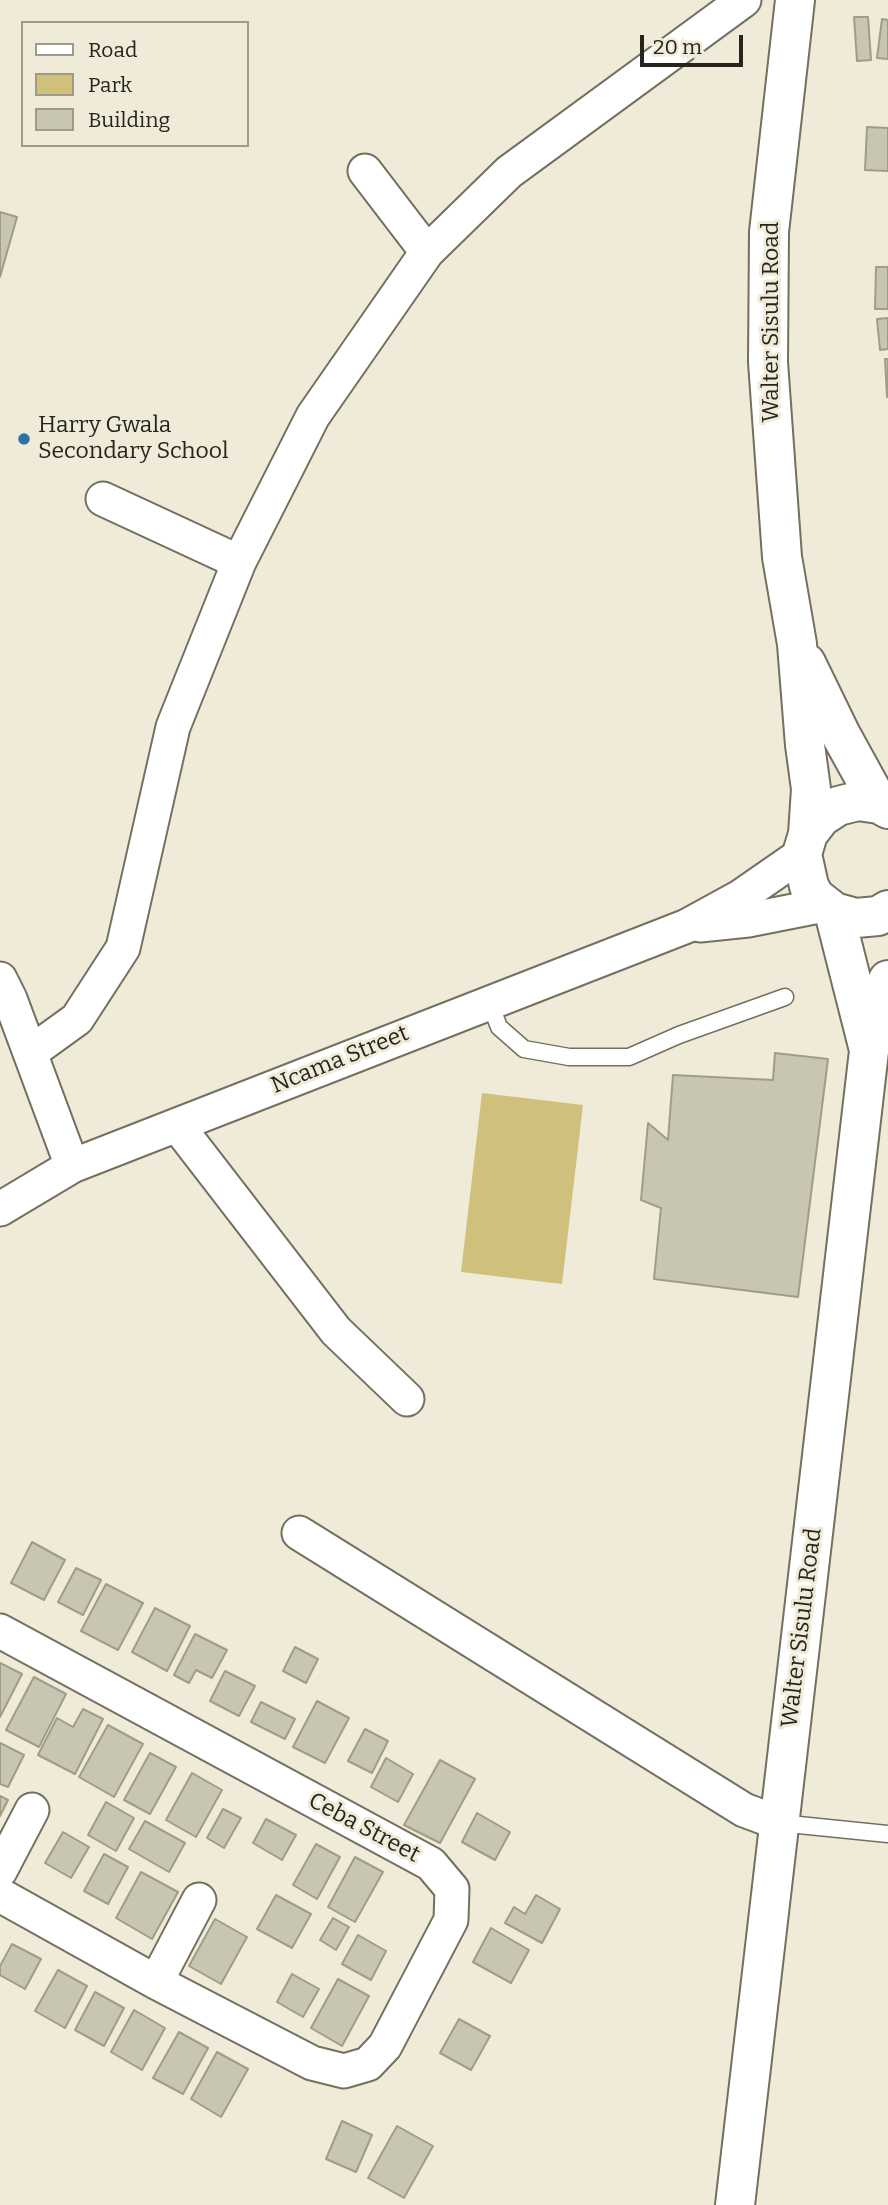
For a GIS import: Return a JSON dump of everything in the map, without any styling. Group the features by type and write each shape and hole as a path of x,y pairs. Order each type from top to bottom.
{"street":[{"path":"30,1054 77,1019 122,948 173,727 239,562 313,416 427,252 509,172 744,0"},
{"name":"Walter Sisulu Road","path":"795,0 769,232 768,362 782,557 797,644 811,789 805,844 809,886 829,909 869,1051"},
{"path":"365,171 427,252"},
{"path":"103,499 239,562"},
{"name":"Walter Sisulu Road","path":"797,644 841,735 883,807"},
{"path":"805,844 821,817 838,806 858,801 883,807"},
{"name":"Ncama Street","path":"0,1209 72,1166 489,1001 687,926 740,897 805,844"},
{"path":"829,909 856,918 878,916 888,910"},
{"name":"Ncama Street","path":"687,926 829,909"},
{"path":"0,979 10,999 72,1166"},
{"name":"Walter Sisulu Road","path":"735,2205 869,1051 888,980"},
{"path":"177,1125 336,1331 407,1399"},
{"path":"299,1533 744,1810 779,1823"},
{"name":"Ceba Street","path":"0,1631 431,1864 452,1889 451,1920 385,2046 369,2064 344,2071 312,2063 156,1982 0,1895"},
{"path":"0,1871 32,1810"},
{"path":"156,1982 199,1900"}],"lane":[{"path":"489,1001 499,1027 524,1049 569,1057 629,1057 679,1035 785,998"},
{"path":"779,1823 888,1835"}],"green space":[{"path":"482,1093 583,1105 562,1284 461,1272"}],"building":[{"path":"854,17 868,17 871,60 857,61"},
{"path":"882,19 888,20 888,59 877,58"},
{"path":"867,127 888,128 888,171 865,170"},
{"path":"0,212 17,217 0,277"},
{"path":"876,267 888,267 888,309 875,309"},
{"path":"888,318 888,349 880,350 877,319"},
{"path":"885,359 888,359 888,397 887,397"},
{"path":"775,1053 828,1059 798,1297 654,1279 661,1208 641,1200 648,1123 668,1140 673,1075 773,1080"},
{"path":"32,1542 65,1560 44,1600 11,1583"},
{"path":"76,1568 101,1580 83,1615 58,1602"},
{"path":"106,1584 143,1603 118,1650 81,1631"},
{"path":"155,1608 190,1626 167,1671 132,1652"},
{"path":"195,1634 227,1650 212,1678 196,1670 189,1683 174,1675"},
{"path":"295,1647 318,1659 306,1683 283,1671"},
{"path":"0,1663 22,1674 0,1717"},
{"path":"225,1671 255,1686 239,1716 210,1701"},
{"path":"34,1677 66,1694 39,1747 6,1730"},
{"path":"317,1701 349,1718 325,1763 293,1747"},
{"path":"261,1702 295,1719 285,1739 251,1722"},
{"path":"83,1709 103,1719 75,1774 38,1755 57,1718 73,1727"},
{"path":"108,1725 143,1744 114,1797 79,1777"},
{"path":"365,1729 388,1741 372,1773 348,1761"},
{"path":"0,1743 24,1755 8,1787 0,1784"},
{"path":"150,1753 176,1767 150,1814 124,1800"},
{"path":"386,1758 413,1774 398,1802 371,1787"},
{"path":"440,1760 475,1779 440,1843 404,1825"},
{"path":"192,1773 222,1790 196,1837 166,1820"},
{"path":"0,1796 8,1800 0,1816"},
{"path":"106,1802 134,1818 116,1851 88,1835"},
{"path":"223,1809 241,1818 224,1848 207,1838"},
{"path":"477,1813 510,1832 495,1860 462,1842"},
{"path":"266,1819 296,1835 282,1860 253,1843"},
{"path":"145,1821 185,1843 169,1872 129,1849"},
{"path":"63,1832 89,1847 71,1878 45,1863"},
{"path":"316,1844 340,1857 317,1899 293,1885"},
{"path":"104,1854 128,1867 108,1904 84,1891"},
{"path":"355,1857 383,1872 355,1922 328,1907"},
{"path":"141,1872 178,1892 152,1939 116,1918"},
{"path":"276,1895 311,1914 292,1948 257,1929"},
{"path":"536,1895 560,1909 542,1943 505,1923 514,1907 525,1914"},
{"path":"333,1918 349,1927 336,1950 320,1940"},
{"path":"215,1919 247,1937 221,1984 189,1966"},
{"path":"491,1928 529,1950 511,1983 473,1962"},
{"path":"358,1935 386,1951 371,1980 342,1964"},
{"path":"12,1944 41,1959 25,1989 0,1975 0,1966"},
{"path":"58,1970 87,1986 65,2028 35,2011"},
{"path":"292,1974 319,1989 303,2017 277,2002"},
{"path":"338,1979 369,1996 342,2046 311,2028"},
{"path":"95,1992 124,2008 104,2046 75,2030"},
{"path":"134,2010 165,2028 142,2070 111,2052"},
{"path":"459,2019 490,2036 471,2070 440,2053"},
{"path":"179,2032 208,2048 183,2094 153,2078"},
{"path":"217,2052 248,2069 221,2117 191,2099"},
{"path":"342,2121 372,2135 356,2172 326,2159"},
{"path":"397,2126 433,2146 404,2198 368,2178"}],"place":[{"name":"Harry Gwala Secondary School","path":"24,439"}]}
